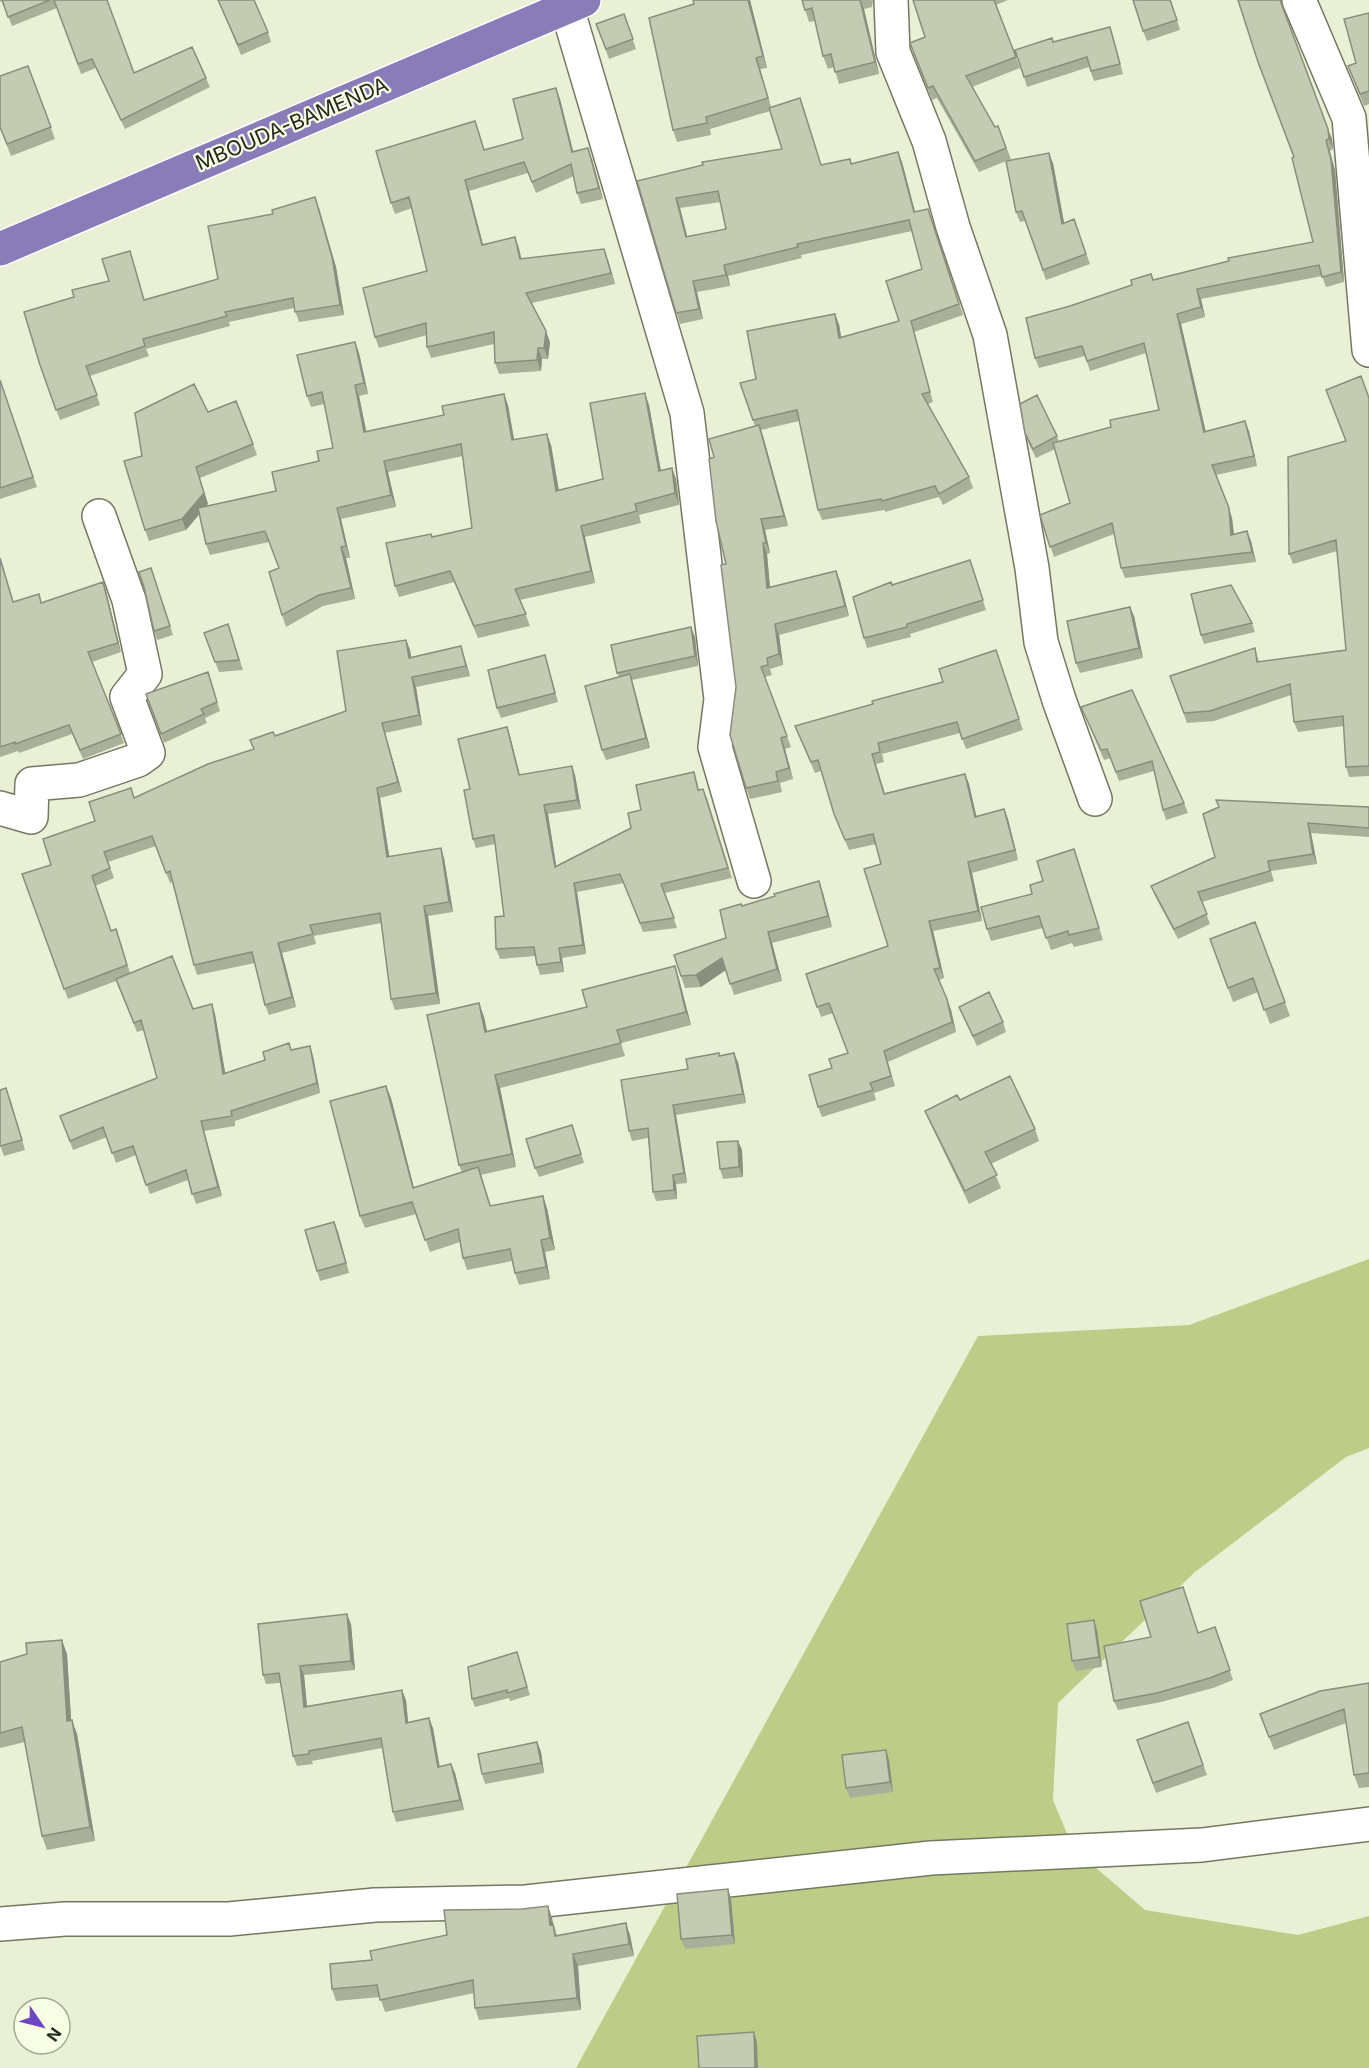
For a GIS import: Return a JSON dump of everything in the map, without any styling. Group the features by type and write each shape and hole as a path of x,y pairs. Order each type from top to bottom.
{"highway":[{"name":"MBOUDA-BAMENDA","path":"0,249 576,4"}],"street":[{"path":"891,0 893,52 929,141 953,227 990,335 1032,568 1041,642 1059,700 1095,799"},
{"path":"1299,0 1349,118 1369,350"},
{"path":"576,4 687,413 721,699 715,747 754,881"},
{"path":"0,808 31,817 32,783 79,780 138,760 148,753 127,697 145,674 129,600 99,516"},
{"path":"0,1924 65,1919 229,1919 375,1905 526,1902 931,1858 1202,1845 1369,1824"}],"green space":[{"path":"1369,1259 1369,1448 1346,1457 1195,1572 1058,1703 1053,1800 1073,1848 1145,1910 1298,1935 1369,1916 1369,2068 576,2068 978,1336 1189,1325"}],"building":[{"path":"2,0 50,0 8,17"},
{"path":"54,0 107,0 134,73 192,47 206,78 121,120 92,59 78,64"},
{"path":"218,0 254,0 268,32 238,45"},
{"path":"693,0 748,0 763,56 756,58 768,98 706,117 707,123 673,130 649,18 694,4"},
{"path":"802,0 860,0 875,62 835,72 831,54 823,56 812,8 805,10"},
{"path":"913,0 994,0 1016,57 966,76 995,127 998,126 1006,148 975,161 933,86 928,88 910,43 925,37"},
{"path":"1133,0 1170,0 1177,20 1143,31"},
{"path":"1238,0 1280,0 1328,129 1329,139 1326,140 1331,160 1341,272 1322,277 1319,265 1197,289 1201,307 1177,314 1204,432 1245,421 1254,456 1212,465 1229,508 1231,535 1247,531 1252,552 1121,568 1112,523 1050,547 1040,515 1070,503 1053,443 1111,427 1110,420 1159,410 1144,343 1087,361 1082,346 1035,358 1026,318 1132,285 1131,280 1151,274 1153,280 1229,261 1228,258 1313,242 1292,158 1294,157 1258,62"},
{"path":"1369,13 1369,91 1360,94 1348,66 1356,63 1344,19"},
{"path":"624,14 633,39 606,49 596,24"},
{"path":"1110,27 1120,64 1091,71 1087,57 1024,77 1015,50 1052,38 1053,42"},
{"path":"28,66 51,127 7,144 0,127 0,76"},
{"path":"556,88 572,152 588,148 599,188 577,193 571,164 532,182 524,162 465,180 482,245 515,237 520,259 604,249 611,273 526,293 546,331 544,348 538,348 537,360 495,363 494,332 427,347 426,323 375,337 363,288 427,271 409,197 391,203 376,151 475,121 484,150 523,139 513,99"},
{"path":"800,98 821,165 850,159 851,164 898,152 914,212 928,209 959,304 911,321 930,392 922,394 969,477 939,494 935,486 882,501 881,499 818,510 797,410 753,420 740,383 756,379 747,331 835,314 839,338 899,321 886,281 922,269 909,220 797,244 798,247 724,265 726,275 693,281 699,309 676,313 637,181 703,165 702,162 782,149 769,108","holes":["718,191 726,229 686,237 676,198"]},
{"path":"1049,153 1062,224 1074,219 1086,254 1043,270 1022,211 1016,212 1006,161"},
{"path":"315,197 332,257 340,305 295,312 293,298 225,312 227,316 143,339 145,346 86,366 97,395 56,410 24,312 74,297 72,290 109,281 102,259 130,251 144,300 218,279 208,226 273,214 272,210"},
{"path":"355,342 364,383 355,385 364,432 444,415 442,406 504,394 512,440 547,434 556,491 603,479 590,403 645,393 659,471 672,468 675,493 635,504 637,511 581,526 591,571 515,589 526,614 474,626 450,571 395,586 386,543 431,534 432,537 472,528 461,444 384,461 391,495 337,508 346,546 341,547 351,588 319,595 282,615 269,572 279,568 265,531 206,544 198,508 276,491 272,472 319,461 317,451 333,448 322,392 307,396 297,355"},
{"path":"1361,376 1369,398 1369,766 1346,767 1343,716 1294,722 1290,684 1210,711 1184,713 1170,676 1255,648 1257,662 1346,650 1336,540 1289,554 1288,457 1346,441 1326,390"},
{"path":"0,380 33,477 0,488"},
{"path":"194,384 208,412 236,401 253,444 196,467 204,493 182,519 145,530 124,461 142,456 135,413"},
{"path":"1037,395 1057,436 1033,449 1025,433 1020,404"},
{"path":"759,425 784,516 761,519 766,543 763,543 767,588 836,571 845,606 775,624 779,654 767,658 768,665 761,667 787,736 781,738 789,768 776,772 778,781 746,788 730,735 736,687 721,565 726,564 716,521 709,459 714,457 709,439"},
{"path":"0,558 13,602 39,594 41,603 103,582 118,643 88,652 121,734 80,750 69,725 0,747"},
{"path":"970,560 983,600 907,624 907,627 864,638 853,597 891,582 892,585"},
{"path":"151,568 170,626 154,631 139,572"},
{"path":"1231,585 1252,623 1201,635 1191,594"},
{"path":"1130,607 1139,648 1076,663 1067,621"},
{"path":"228,624 239,660 215,662 204,633"},
{"path":"691,627 695,656 617,673 611,645"},
{"path":"406,640 409,658 461,646 466,666 412,677 419,715 382,723 398,782 377,788 387,857 441,848 449,902 424,906 436,993 391,999 380,913 310,925 313,934 278,943 292,997 265,1005 252,952 194,965 170,871 166,873 152,836 104,852 110,868 92,876 111,931 116,929 127,965 64,989 22,874 51,865 43,839 95,821 89,802 131,788 134,798 208,764 254,749 250,740 273,732 275,736 346,711 337,651"},
{"path":"996,650 1019,719 962,739 957,722 878,743 880,752 872,754 884,794 965,774 975,817 1004,809 1015,850 968,862 978,911 929,921 940,968 934,969 947,999 952,1022 884,1051 891,1076 870,1083 873,1090 818,1107 809,1075 832,1068 829,1059 848,1053 829,1003 817,1007 806,974 888,946 864,869 881,864 873,834 845,840 834,814 818,760 811,762 795,726 873,704 872,701 943,682 939,669"},
{"path":"545,655 555,693 497,708 488,670"},
{"path":"208,672 217,702 201,709 204,714 161,734 146,694"},
{"path":"630,674 646,738 602,750 585,686"},
{"path":"1132,690 1184,803 1163,810 1152,761 1116,772 1107,749 1101,750 1081,707"},
{"path":"507,727 519,775 572,766 577,800 544,805 555,867 631,828 628,813 641,810 636,785 694,772 698,790 703,789 728,868 661,884 674,918 640,923 620,874 574,883 583,945 559,948 561,962 537,965 534,947 496,949 495,917 504,916 494,835 473,839 464,790 470,789 458,739"},
{"path":"1216,800 1369,807 1369,828 1308,823 1313,854 1268,861 1270,871 1198,892 1207,914 1174,929 1151,886 1215,857 1203,814 1219,807"},
{"path":"1074,849 1099,928 1069,935 1068,931 1046,938 1039,916 987,929 981,907 1032,894 1030,885 1043,881 1037,861"},
{"path":"819,881 828,916 768,932 777,969 730,984 722,958 696,975 681,976 674,955 726,938 720,910 741,904 742,906"},
{"path":"1255,922 1285,1002 1264,1010 1253,978 1228,988 1210,939"},
{"path":"172,956 193,1009 212,1004 223,1074 265,1060 263,1052 289,1043 291,1050 310,1046 317,1083 231,1111 232,1116 201,1121 218,1187 192,1194 186,1170 146,1185 133,1146 112,1153 103,1127 70,1141 60,1116 157,1078 141,1020 134,1023 116,979"},
{"path":"675,966 686,1012 617,1030 621,1043 495,1075 512,1154 459,1165 427,1015 479,1003 485,1032 587,1007 582,990"},
{"path":"989,992 1003,1022 973,1036 959,1007"},
{"path":"719,1053 719,1056 734,1053 743,1094 673,1105 684,1173 673,1175 674,1190 653,1192 648,1128 629,1131 621,1080 688,1069 686,1059"},
{"path":"1010,1076 1035,1129 985,1152 997,1175 965,1191 925,1111 957,1095 960,1100"},
{"path":"386,1086 413,1188 478,1167 490,1206 543,1196 550,1238 541,1240 546,1267 515,1273 510,1249 463,1258 458,1229 425,1240 412,1202 360,1216 330,1101"},
{"path":"6,1088 22,1140 0,1146 0,1090"},
{"path":"572,1125 581,1154 535,1168 526,1139"},
{"path":"738,1141 739,1167 720,1169 717,1142"},
{"path":"334,1222 346,1263 317,1271 305,1230"},
{"path":"1183,1587 1198,1633 1215,1627 1230,1670 1157,1693 1114,1701 1104,1646 1151,1637 1140,1601"},
{"path":"347,1614 351,1661 300,1666 304,1707 402,1690 406,1723 429,1718 438,1767 451,1764 460,1800 393,1812 381,1738 293,1756 279,1673 263,1675 258,1624"},
{"path":"1094,1620 1099,1657 1072,1661 1067,1624"},
{"path":"62,1640 67,1721 72,1720 90,1827 42,1836 22,1727 0,1733 0,1662 27,1654 26,1643"},
{"path":"517,1652 527,1687 472,1699 468,1667"},
{"path":"1369,1683 1369,1773 1354,1775 1344,1709 1269,1737 1260,1714 1320,1691"},
{"path":"1188,1722 1203,1765 1153,1783 1137,1740"},
{"path":"537,1742 541,1763 482,1774 478,1754"},
{"path":"886,1750 890,1782 846,1788 842,1755"},
{"path":"728,1889 732,1935 681,1939 677,1894"},
{"path":"548,1906 550,1925 553,1924 555,1936 626,1923 629,1944 573,1954 577,1998 475,2008 473,1980 380,2000 377,1985 332,1989 330,1964 372,1960 370,1951 447,1935 444,1910 522,1909"},
{"path":"754,2032 755,2068 699,2068 697,2036"}]}
